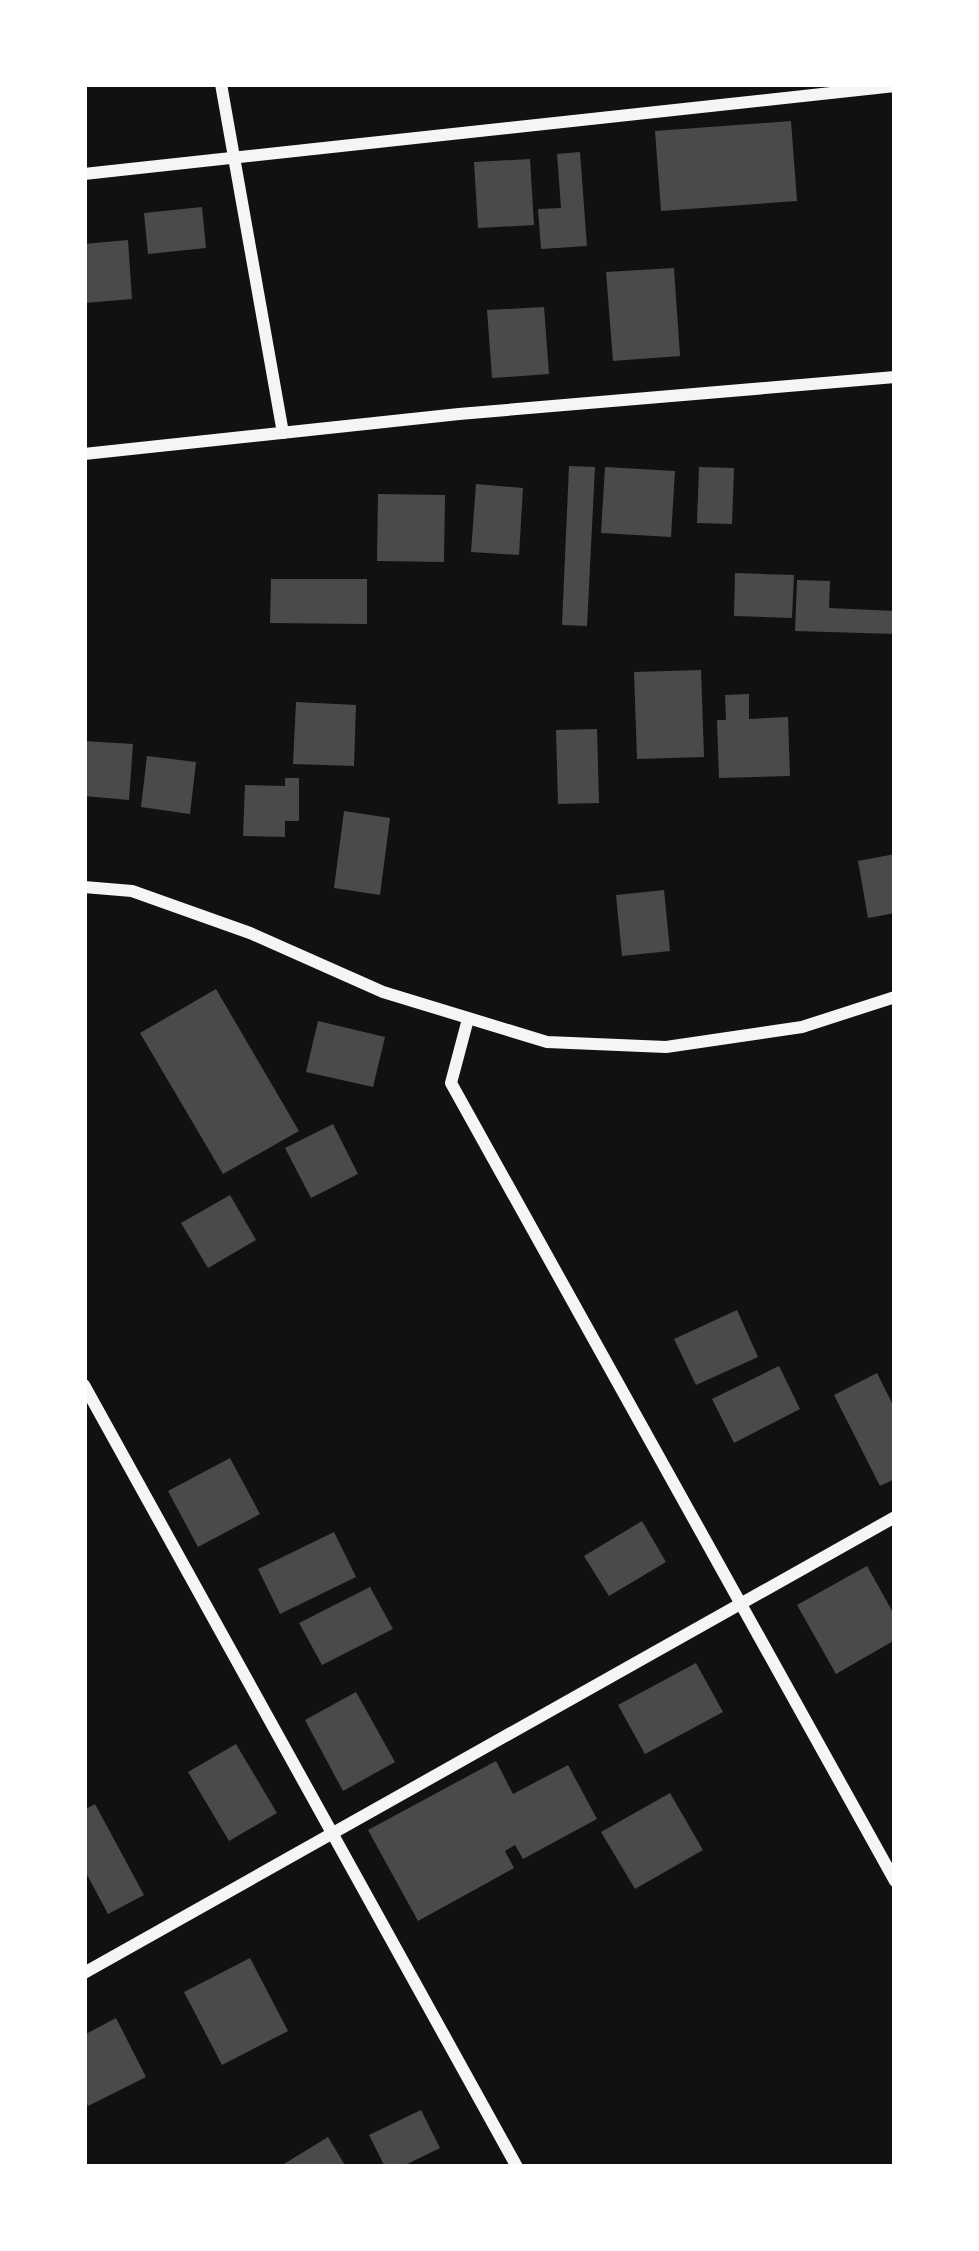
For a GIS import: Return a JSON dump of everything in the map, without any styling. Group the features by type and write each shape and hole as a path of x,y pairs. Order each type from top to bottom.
{"street":[{"path":"221,84 283,433"},
{"path":"84,174 895,86"},
{"path":"84,454 895,377"},
{"path":"84,887 132,891 250,933 383,992 547,1042 666,1047 802,1027 895,997"},
{"path":"468,1018 451,1083 895,1881"},
{"path":"84,1385 517,2167"},
{"path":"84,1973 895,1517"}],"building":[{"path":"791,121 797,201 661,211 655,131"},
{"path":"580,152 587,246 541,249 538,209 561,208 557,154"},
{"path":"530,159 534,225 478,228 474,162"},
{"path":"202,207 206,248 148,254 144,213"},
{"path":"128,240 132,299 84,303 84,244"},
{"path":"674,268 680,356 613,361 606,272"},
{"path":"544,307 549,374 492,378 487,310"},
{"path":"569,466 595,467 587,626 562,625"},
{"path":"605,467 675,471 671,537 601,533"},
{"path":"699,467 734,468 732,524 697,523"},
{"path":"476,484 523,488 519,555 471,552"},
{"path":"378,494 445,495 444,562 377,561"},
{"path":"735,573 794,575 792,618 734,616"},
{"path":"271,579 367,579 367,624 270,623"},
{"path":"797,580 830,581 829,608 895,611 895,634 795,631"},
{"path":"701,670 704,757 637,759 634,672"},
{"path":"749,694 749,719 788,717 790,776 719,778 717,720 726,720 725,695"},
{"path":"296,702 356,705 354,766 293,764"},
{"path":"597,729 599,803 558,804 556,730"},
{"path":"84,741 133,744 129,800 84,796"},
{"path":"147,756 196,762 190,814 141,807"},
{"path":"285,778 299,778 299,821 285,821 285,837 243,836 245,785 285,786"},
{"path":"344,811 390,818 380,895 334,888"},
{"path":"895,854 895,913 868,918 858,861"},
{"path":"664,890 670,951 622,956 616,895"},
{"path":"216,989 299,1131 223,1174 140,1033"},
{"path":"318,1021 385,1037 373,1087 306,1072"},
{"path":"333,1124 358,1174 311,1198 285,1148"},
{"path":"230,1195 256,1240 208,1268 181,1223"},
{"path":"737,1310 758,1357 696,1385 674,1339"},
{"path":"779,1366 800,1409 734,1443 712,1399"},
{"path":"877,1373 895,1409 895,1479 880,1486 834,1395"},
{"path":"230,1458 260,1514 198,1547 168,1491"},
{"path":"642,1521 666,1562 609,1596 584,1556"},
{"path":"334,1532 356,1577 280,1614 258,1569"},
{"path":"867,1566 895,1616 895,1640 836,1674 797,1605"},
{"path":"370,1587 393,1629 322,1665 299,1623"},
{"path":"696,1663 723,1712 645,1754 618,1705"},
{"path":"356,1692 395,1762 343,1791 305,1720"},
{"path":"236,1744 277,1813 229,1841 188,1772"},
{"path":"496,1761 513,1794 568,1765 597,1819 523,1859 515,1845 505,1851 514,1868 418,1921 368,1830"},
{"path":"670,1793 703,1850 635,1889 601,1832"},
{"path":"95,1804 144,1895 108,1914 84,1869 84,1810"},
{"path":"250,1958 288,2031 222,2065 184,1992"},
{"path":"116,2018 146,2077 88,2106 84,2035"},
{"path":"421,2110 440,2148 401,2167 385,2167 369,2135"},
{"path":"328,2137 346,2167 279,2167"}]}
